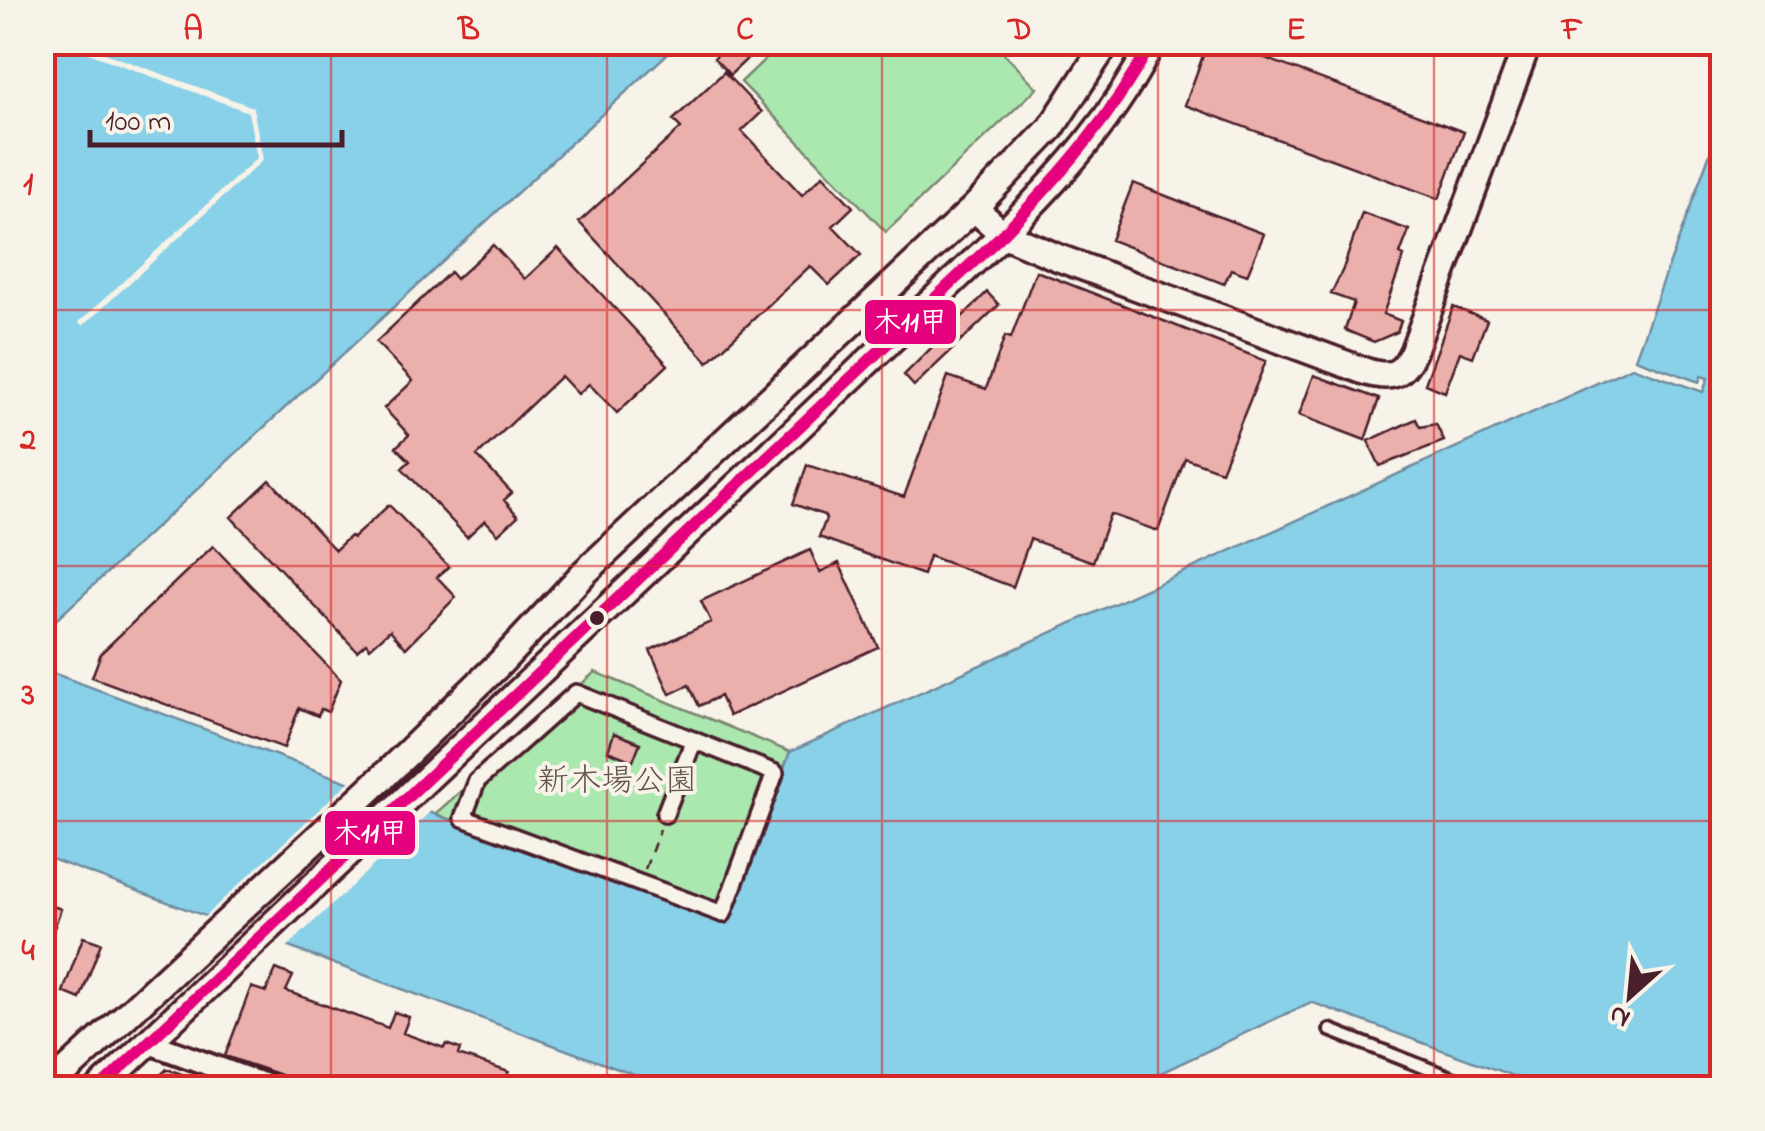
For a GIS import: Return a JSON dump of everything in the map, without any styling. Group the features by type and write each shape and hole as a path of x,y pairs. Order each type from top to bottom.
{"street":[{"path":"48,1088 384,776 500,663 585,572 974,208 1051,128 1107,42"},
{"path":"100,1088 1003,234 1085,147 1124,96 1152,42"},
{"path":"974,208 1003,234 1349,366 1390,377 1402,372 1413,352 1528,42"},
{"path":"576,692 775,773 723,914 639,883 463,818 477,782 576,692"},
{"path":"666,814 694,740"},
{"path":"147,1042 219,1079 274,1088"}],"lane":[{"path":"1330,1030 1451,1084 1477,1088"}],"path":[{"path":"639,883 666,814"}],"green space":[{"path":"993,42 1037,88 886,232 741,82 782,43"},
{"name":"新木場公園","path":"595,672 790,752 726,922 435,814"}],"water":[{"path":"43,43 679,43 43,632"},
{"path":"1722,120 1722,1088 1546,1088 1311,1002 1129,1088 664,1088 43,856 42,669 726,922 790,752 1632,367 1703,392 1708,378 1701,376 1699,382 1635,359"}],"pier":[{"path":"61,43 77,43 253,107 263,160 83,326 79,322 257,158 248,112"},
{"path":"353,778 434,808 284,950 201,920"}],"building":[{"path":"731,42 765,42 730,75 714,58"},
{"path":"1208,42 1222,42 1464,132 1439,199 1185,105"},
{"path":"724,72 762,112 742,131 802,195 823,175 853,207 833,226 861,255 829,285 810,266 708,362 579,222 681,128 673,120"},
{"path":"1133,183 1264,234 1247,275 1231,269 1224,284 1111,240"},
{"path":"1362,213 1409,230 1383,314 1401,321 1397,332 1374,342 1345,330 1354,302 1331,294"},
{"path":"493,245 525,279 558,248 668,365 617,413 589,384 578,394 561,376 477,456 512,493 504,500 518,516 498,534 485,520 467,537 402,468 410,461 396,447 409,435 384,408 413,381 376,342 450,272 456,279"},
{"path":"1036,271 1266,361 1221,471 1185,458 1158,531 1110,514 1093,562 1030,539 1013,587 929,556 923,575 819,537 824,515 793,504 807,465 904,497 948,376 986,389 1005,336 1011,338"},
{"path":"987,292 999,305 914,386 904,375"},
{"path":"1453,307 1487,320 1473,357 1460,352 1445,392 1425,384"},
{"path":"1314,375 1379,399 1365,440 1299,415"},
{"path":"1416,419 1420,427 1436,424 1444,441 1380,466 1368,441"},
{"path":"270,480 335,550 389,505 449,567 437,577 456,597 406,648 390,630 370,648 366,643 357,651 231,517"},
{"path":"213,546 341,680 328,712 321,709 318,716 299,708 284,748 92,677 101,653"},
{"path":"810,550 820,572 839,563 878,647 729,716 720,696 699,706 689,685 670,694 650,650 711,622 701,601"},
{"path":"614,733 640,743 633,761 608,751"},
{"path":"42,902 61,909 44,956 42,956"},
{"path":"83,937 101,943 80,999 63,992"},
{"path":"276,969 293,976 286,991 388,1028 394,1012 409,1017 403,1033 444,1048 446,1044 460,1049 458,1055 509,1072 503,1088 318,1088 225,1056 251,987 266,992"},
{"path":"167,1069 217,1086 217,1088 147,1088"}],"transit line":[{"name":"木11甲","path":"100,1088 1003,234 1085,143 1152,42"}]}
